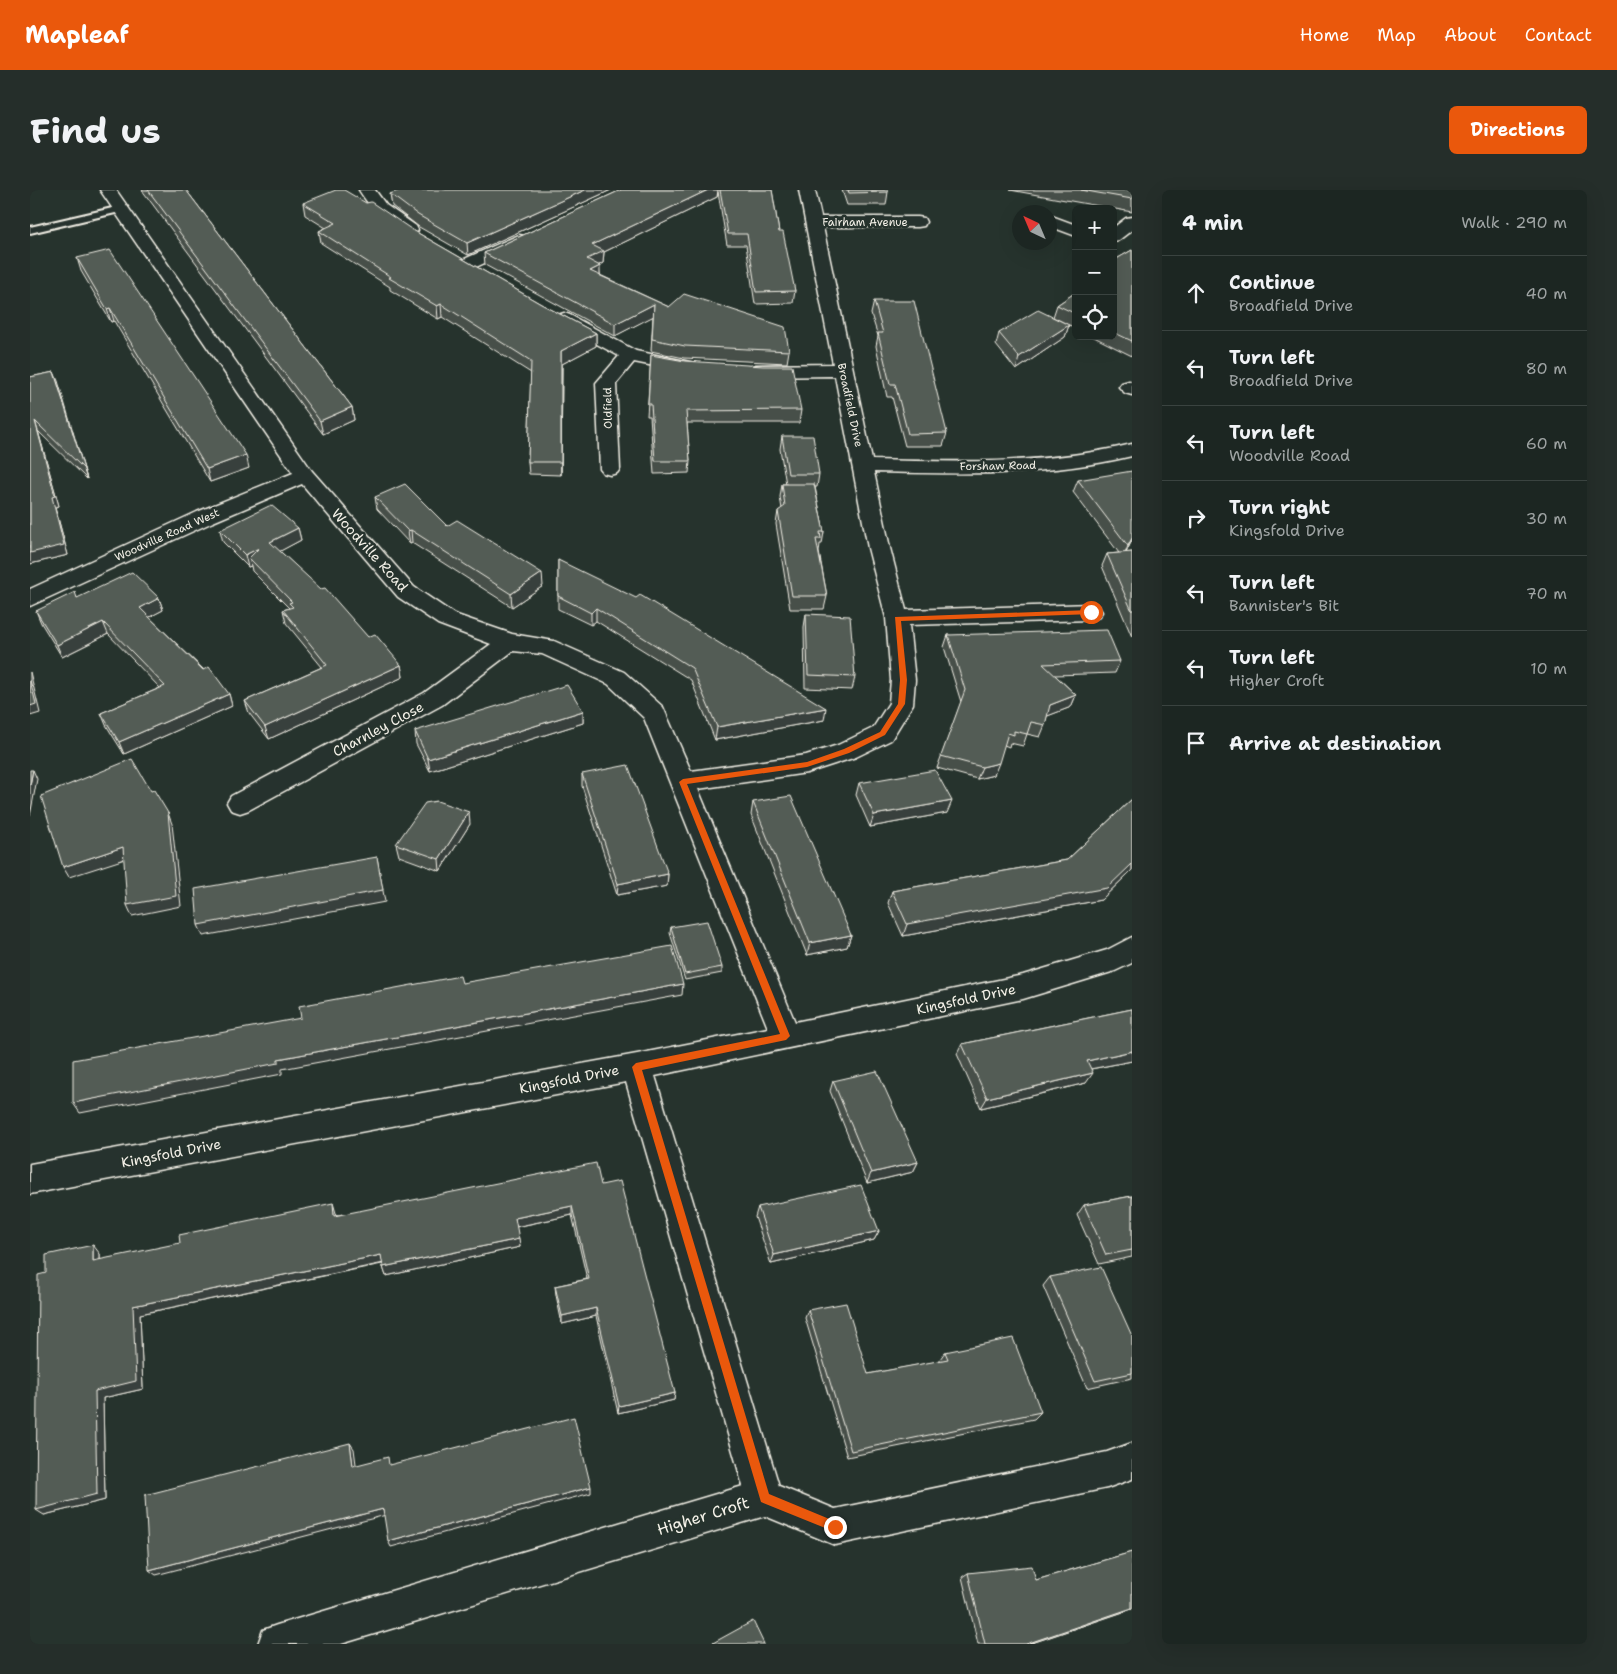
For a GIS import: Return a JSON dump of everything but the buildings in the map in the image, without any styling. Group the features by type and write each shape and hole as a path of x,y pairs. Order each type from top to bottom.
{"street":[{"name":"Woodville Road","path":"108,190 305,475 352,532 406,592 446,619 509,642 546,647 616,678 654,713 786,1036"},
{"path":"368,190 380,209 427,240"},
{"name":"Broadfield Drive","path":"683,782 807,764 847,751 882,734 901,704 904,680 897,618 879,548 806,190"},
{"name":"Fairham Avenue","path":"812,222 918,222"},
{"path":"1117,235 1132,222"},
{"path":"1057,223 1072,229"},
{"path":"468,264 532,235"},
{"path":"452,254 484,273"},
{"path":"548,311 630,355 704,368"},
{"name":"Oldfield","path":"610,469 606,384 630,355"},
{"path":"742,370 842,370"},
{"name":"Forshaw Road","path":"863,466 1000,468 1067,464 1132,450"},
{"name":"Woodville Road West","path":"30,598 205,517 305,475"},
{"path":"897,618 1091,612"},
{"name":"Charnley Close","path":"240,803 433,699 509,642"},
{"name":"Kingsfold Drive","path":"30,1180 636,1067 1023,987 1115,959 1132,949"},
{"path":"636,1067 764,1498"},
{"name":"Higher Croft","path":"277,1644 764,1498 835,1527 1107,1470 1132,1461"}],"lane":[{"path":"30,230 121,209"}],"route":[{"path":"835,1527 764,1498 636,1067 786,1036 683,782 807,764 847,751 882,734 901,704 904,680 897,618 1091,612"}]}
